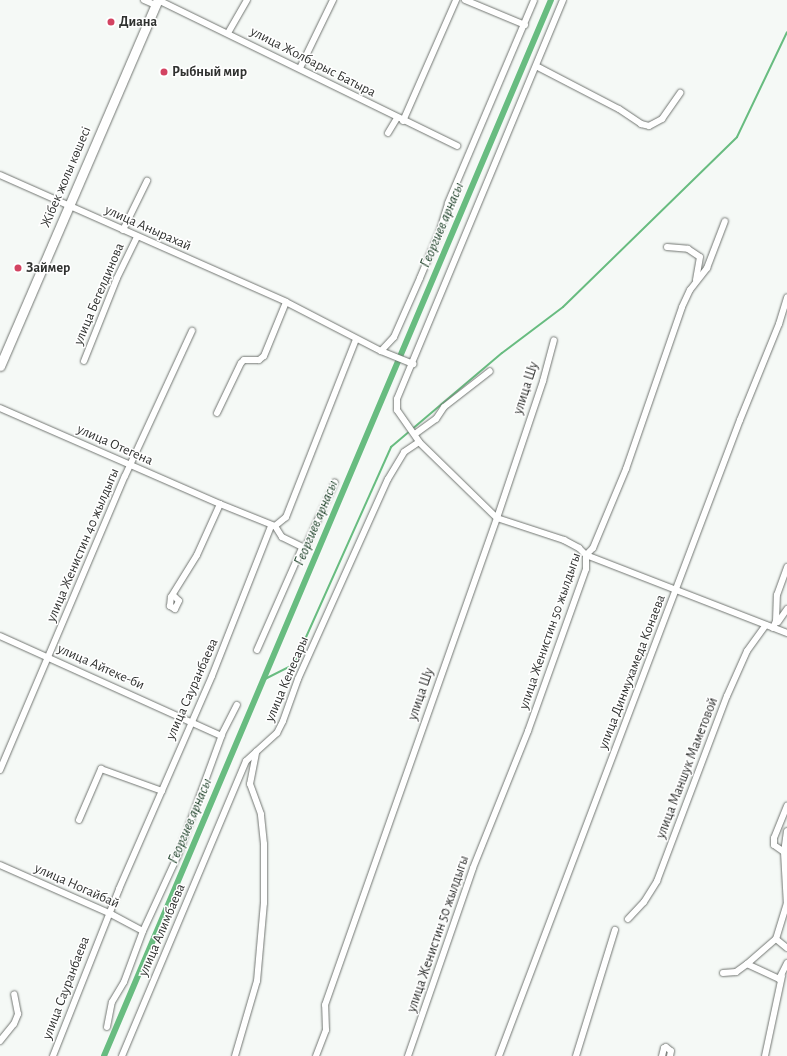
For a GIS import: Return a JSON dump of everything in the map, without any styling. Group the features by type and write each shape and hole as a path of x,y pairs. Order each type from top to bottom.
{"highway":[{"name":"Жібек жолы көшесі","path":"0,366 157,2"}],"street":[{"name":"улица Жолбарыс Батыра","path":"144,0 157,2 228,33 457,146"},
{"path":"228,33 247,0"},
{"path":"300,68 334,0"},
{"path":"388,133 400,119 456,0"},
{"path":"465,0 525,25"},
{"path":"384,352 394,337 440,230 444,215 502,74 525,25 534,0"},
{"path":"563,0 413,364 397,399 397,410 403,420 416,434 419,442 496,518 572,543 586,555 787,633"},
{"path":"536,66 619,109 641,124 649,126 662,119 680,93"},
{"name":"улица Анырахай","path":"0,175 286,302 332,324 384,352 413,364"},
{"name":"улица Бегелдинова","path":"123,230 147,181"},
{"name":"улица Женистин 50 жылдыгы","path":"408,1056 473,868 528,731 576,599 586,569 586,555 593,548 626,469 682,307 696,280 707,268 725,221"},
{"name":"улица Бегелдинова","path":"84,360 117,278 137,237"},
{"path":"666,247 688,249 700,257 696,280"},
{"name":"улица Динмухамеда Конаева","path":"499,1056 676,589 779,324 787,297"},
{"path":"217,413 241,363 244,360 259,360 264,356 286,302"},
{"name":"улица Женистин 40 жылдыгы","path":"0,770 130,465 192,331"},
{"name":"улица Сауранбаева","path":"53,1056 109,913 226,642 273,526 286,517 356,338"},
{"name":"улица Шу","path":"316,1056 326,1030 325,1006 496,518 543,381 554,340"},
{"path":"416,434 436,419 444,407 490,371"},
{"name":"улица Отегена","path":"0,408 273,526"},
{"name":"улица Кенесары","path":"256,752 277,733 283,721 298,679 388,480 404,452 419,442"},
{"path":"257,650 302,548 307,544 335,482"},
{"path":"173,595 179,581 197,555 220,504"},
{"path":"273,526 282,537 302,548"},
{"path":"773,628 776,621 777,595 787,567"},
{"path":"773,628 787,609"},
{"name":"улица Маншук Маметовой","path":"628,919 644,902 657,881 730,690 747,651 766,625"},
{"name":"улица Айтеке-би","path":"0,636 222,736"},
{"path":"107,1028 112,1002 124,982 143,931 178,855 222,736 237,705"},
{"path":"235,1056 257,980 264,903 264,844 261,814 250,784 256,752"},
{"name":"улица Алимбаева","path":"122,1056 246,761 256,752"},
{"path":"79,820 101,769 162,791"},
{"path":"784,852 774,845 774,838 787,806"},
{"path":"723,973 736,972 776,939 787,905 784,852 787,831"},
{"name":"улица Ногайбай","path":"0,865 109,913 143,931"},
{"path":"576,1056 615,930"},
{"path":"776,939 787,948"},
{"path":"765,1056 782,976 787,963"},
{"path":"747,964 780,979 782,976"},
{"path":"0,1041 14,1024 18,1014 14,994"},
{"path":"662,1056 664,1048 666,1047 671,1051 670,1056"}],"waterway":[{"name":"Георгиев арнасы","path":"104,1056 551,0"},
{"path":"265,679 294,664 391,447 502,353 563,307 737,137 787,32"}],"place":[{"name":"Диана","path":"111,22"},
{"name":"Рыбный мир","path":"164,72"},
{"name":"Займер","path":"18,268"}]}
